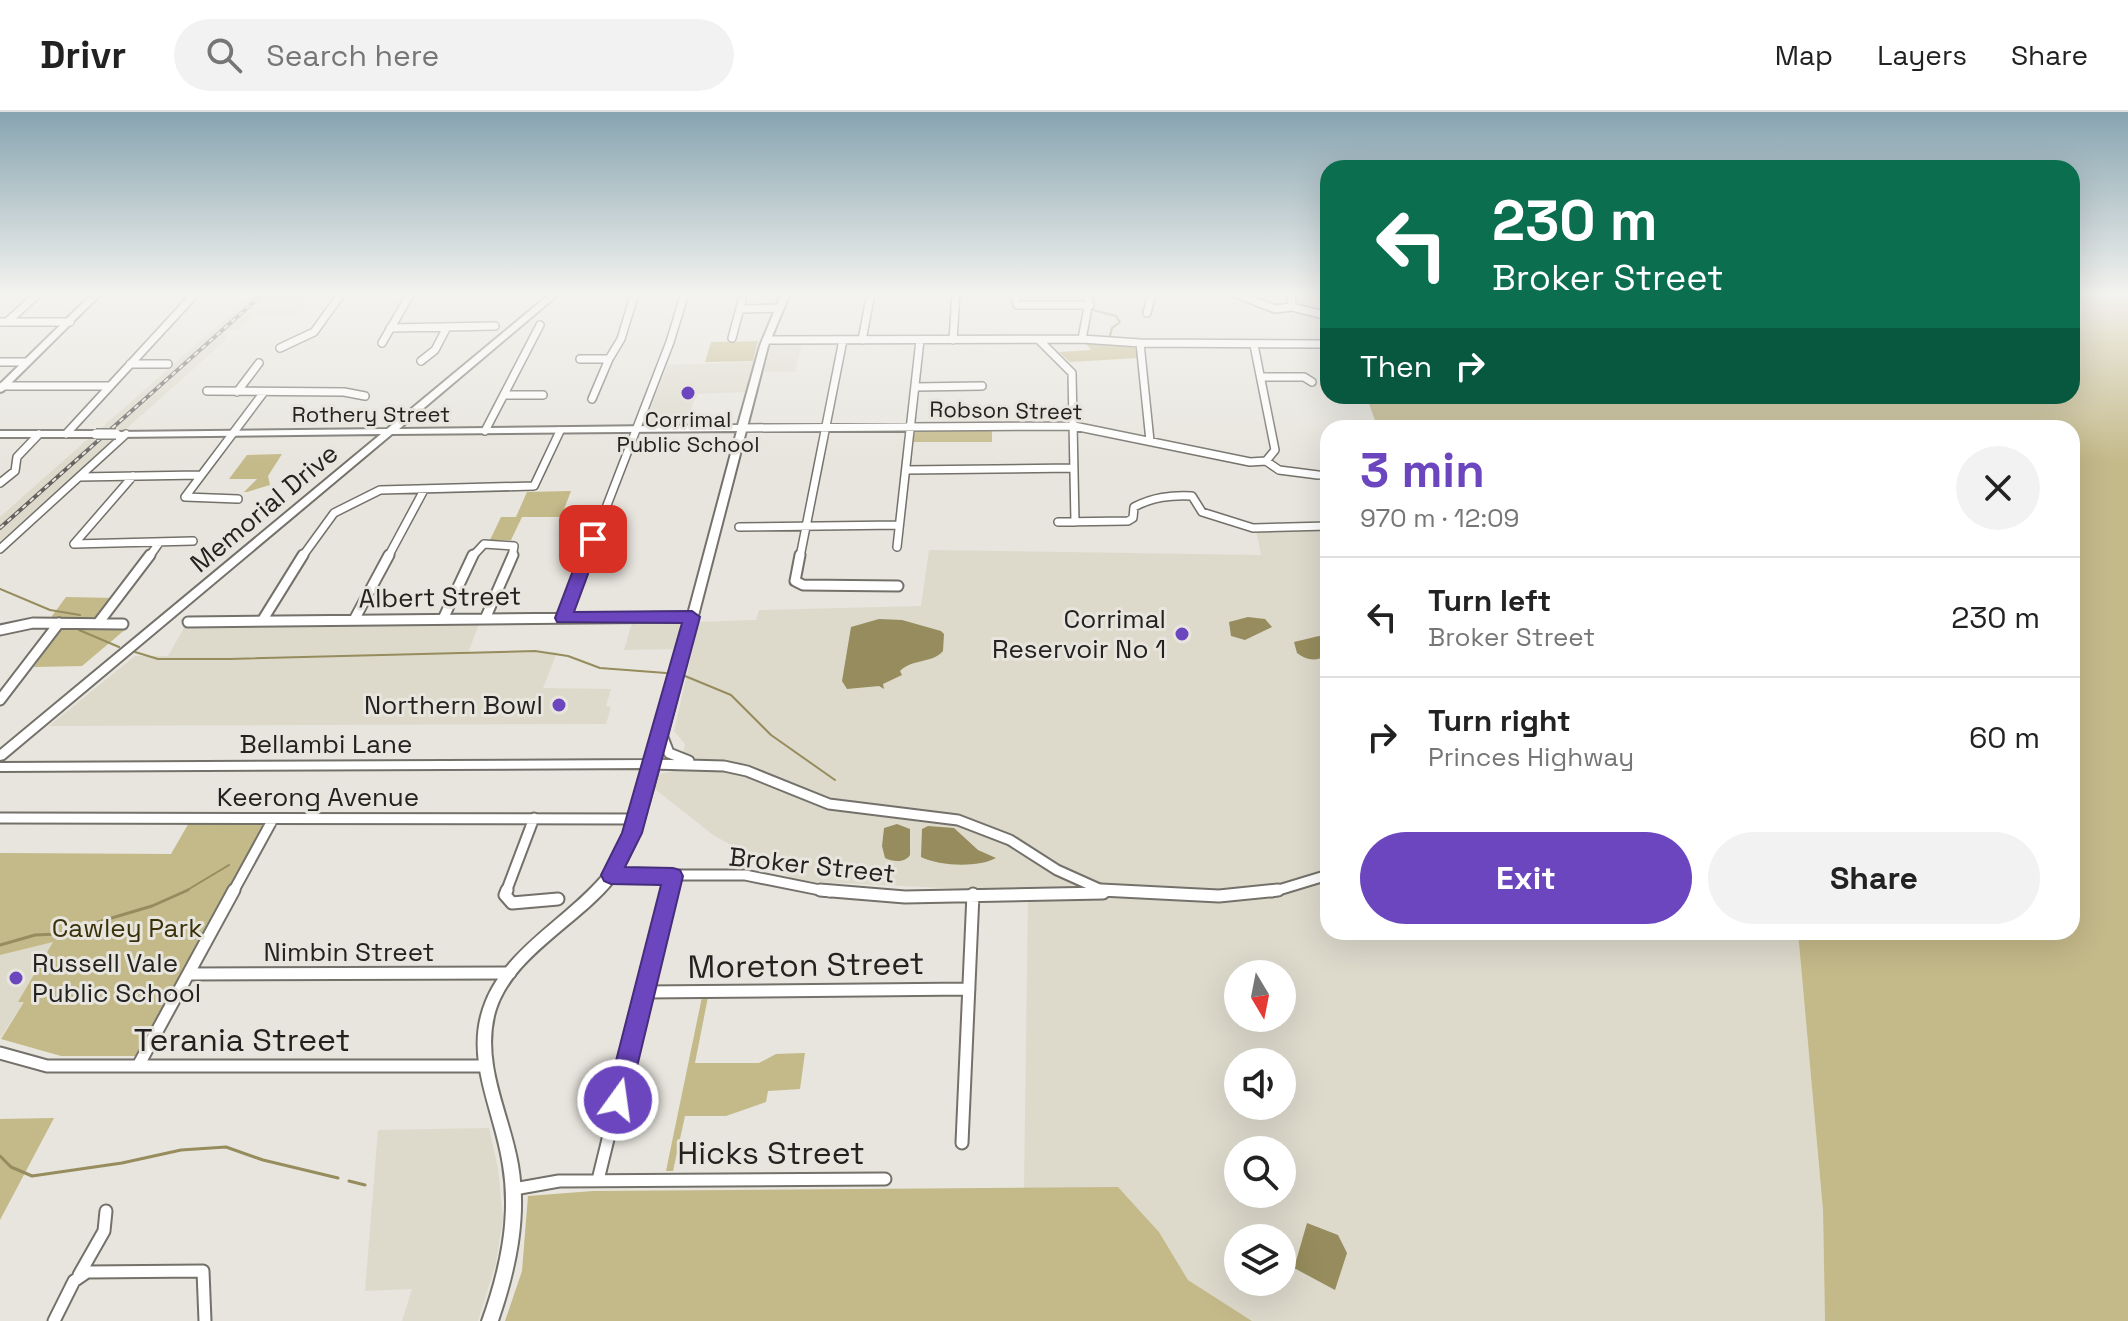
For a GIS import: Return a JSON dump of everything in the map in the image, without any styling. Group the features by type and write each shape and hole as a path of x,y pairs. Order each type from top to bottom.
{"main road":[{"path":"1,388 41,349"},
{"name":"Memorial Drive","path":"0,756 484,349"},
{"name":"Memorial Drive","path":"0,748 355,454 422,407 490,349"},
{"path":"490,1321 507,1259 514,1189 487,1066 484,1038 488,1012 510,973 611,875 626,850 763,349"},
{"path":"422,407 408,425 423,432"},
{"name":"Rothery Street","path":"0,434 742,428"},
{"path":"346,432 366,438 355,454"},
{"path":"37,726 21,743 15,756 37,766"},
{"path":"572,764 633,772 640,781 643,795"},
{"name":"Bellambi Lane","path":"0,767 652,764"}],"street":[{"path":"66,434 144,349"},
{"path":"421,361 435,349"},
{"path":"485,431 527,349"},
{"path":"592,399 615,349"},
{"path":"563,618 667,349"},
{"path":"841,349 795,579 798,584 898,586"},
{"path":"897,547 919,349"},
{"path":"1048,349 1072,373 1075,522"},
{"path":"1141,349 1150,441"},
{"path":"1255,349 1275,450 1266,461"},
{"path":"580,359 609,359"},
{"path":"0,362 27,362"},
{"path":"237,392 259,363"},
{"path":"130,364 168,364"},
{"path":"1261,377 1311,378"},
{"path":"1,388 110,386"},
{"path":"915,387 982,386"},
{"path":"207,391 344,392 365,396"},
{"path":"238,499 186,498 264,392"},
{"path":"504,395 543,395"},
{"name":"Robson Street","path":"742,428 1074,426 1250,462 1266,461 1279,470 1313,473"},
{"path":"262,621 313,538 334,513 380,490 534,486 560,431"},
{"path":"0,483 15,471 17,457 39,434"},
{"path":"0,549 121,434"},
{"path":"906,470 1074,468"},
{"path":"79,477 200,475"},
{"path":"133,476 74,544 193,541"},
{"path":"354,620 424,490"},
{"path":"1058,522 1128,521 1133,518 1134,507 1152,497 1174,494 1192,496 1202,512 1250,527 1290,522 1320,525"},
{"path":"739,527 899,525"},
{"path":"99,622 159,543"},
{"path":"443,619 475,550 484,544 514,546 515,550 485,619"},
{"name":"Albert Street","path":"188,622 692,617"},
{"path":"0,630 33,623 123,624"},
{"path":"0,700 59,623"},
{"path":"661,731 669,753 696,763"},
{"path":"652,764 696,763 747,771 829,804 958,820 1010,840 1057,870 1107,893"},
{"name":"Keerong Avenue","path":"0,818 636,819"},
{"path":"534,818 505,895 512,903 558,899"},
{"path":"138,1066 273,819"},
{"name":"Broker Street","path":"611,875 745,875 838,894 905,897 1107,893 1219,896 1270,893 1320,877"},
{"path":"598,1180 673,876"},
{"path":"962,1143 973,894"},
{"name":"Nimbin Street","path":"189,974 510,973"},
{"name":"Moreton Street","path":"644,992 969,989"},
{"name":"Terania Street","path":"0,1053 47,1066 487,1066"},
{"name":"Hicks Street","path":"514,1189 533,1183 598,1180 885,1179"},
{"path":"54,1321 104,1231 106,1211"},
{"path":"79,1275 87,1272 203,1271 205,1321"}],"shaded area":[{"path":"190,349 215,349 125,430 99,430"},
{"path":"770,349 801,349 795,372 764,372"},
{"name":"Corrimal Public School","path":"754,362 745,392 696,394 686,425 644,423 668,365"},
{"path":"89,438 114,440 0,544 0,517"},
{"path":"1320,529 1320,940 1799,940 1823,1210 1825,1321 1252,1321 1188,1280 1159,1232 1118,1187 1024,1190 1028,892 797,881 713,835 655,789 659,774 679,770 685,744 674,731 699,622 756,620 759,610 921,606 929,550 1261,555 1256,530"},
{"path":"1248,617 1265,619 1272,627 1245,640 1231,636 1229,622"},
{"path":"879,619 902,620 941,631 944,634 943,651 933,658 905,667 900,671 902,675 883,684 884,689 879,686 847,689 842,681 851,627"},
{"path":"632,623 683,623 676,649 624,650"},
{"path":"479,624 468,653 557,652 543,688 611,689 606,706 611,707 606,724 49,726 135,656 168,656 184,628"},
{"path":"1320,636 1320,658 1305,658 1297,653 1294,642"},
{"path":"897,824 910,829 910,855 899,861 885,858 882,846 884,828"},
{"path":"928,826 954,828 978,850 996,858 958,865 921,857 922,829"},
{"name":"Russell Vale Public School","path":"54,941 19,1002 24,1002 0,1038 0,955"},
{"path":"489,1128 498,1168 503,1218 496,1263 478,1321 402,1321 412,1289 365,1291 378,1130"},
{"path":"1307,1223 1338,1235 1347,1253 1335,1290 1296,1269"}],"green space":[{"path":"709,349 756,349 753,361 705,362"},
{"path":"1136,349 1137,358 1070,362 1059,352"},
{"path":"2080,349 2128,349 2128,1321 1825,1321 1823,1210 1799,940 2080,940 2080,420 1375,420 1369,404 2080,404"},
{"path":"992,429 992,442 913,442 915,430"},
{"path":"282,454 268,476 270,485 244,492 257,479 229,479 247,455"},
{"path":"571,491 561,517 522,517 511,540 490,540 501,517 516,517 527,492"},
{"path":"66,597 114,598 97,619 49,620"},
{"path":"60,627 127,628 82,666 34,667"},
{"name":"Cawley Park","path":"190,821 267,823 139,1056 61,1056 1,1039 24,1002 18,1002 53,942 0,955 0,853 171,854"},
{"path":"702,997 708,997 695,1063 759,1063 776,1054 805,1053 800,1089 768,1091 766,1102 726,1116 685,1116 673,1171 666,1171"},
{"path":"54,1118 0,1220 0,1119"},
{"path":"1118,1187 1159,1232 1188,1280 1252,1321 505,1321 522,1271 528,1196 593,1191"}],"waterway":[{"path":"0,589 50,610 80,615"},
{"path":"79,630 119,647"},
{"path":"135,652 158,659 229,659 535,651 568,656 600,668 666,673"},
{"path":"685,676 731,695 771,735 835,780"},
{"path":"185,891 229,865"},
{"path":"0,945 35,935 58,934 152,906 185,891"},
{"path":"0,1156 11,1167 32,1176 122,1163 181,1150 226,1147 263,1160 338,1178"},
{"path":"349,1181 365,1185"}],"railway":[{"path":"0,528 201,349"}],"place":[{"name":"Corrimal Public School","path":"688,393"},
{"name":"Corrimal Reservoir No 1","path":"1182,634"},
{"name":"Northern Bowl","path":"559,705"},
{"name":"Russell Vale Public School","path":"16,978"}],"route":[{"path":"593,539 563,618 692,617 632,833 611,875 673,876 618,1100"}]}
